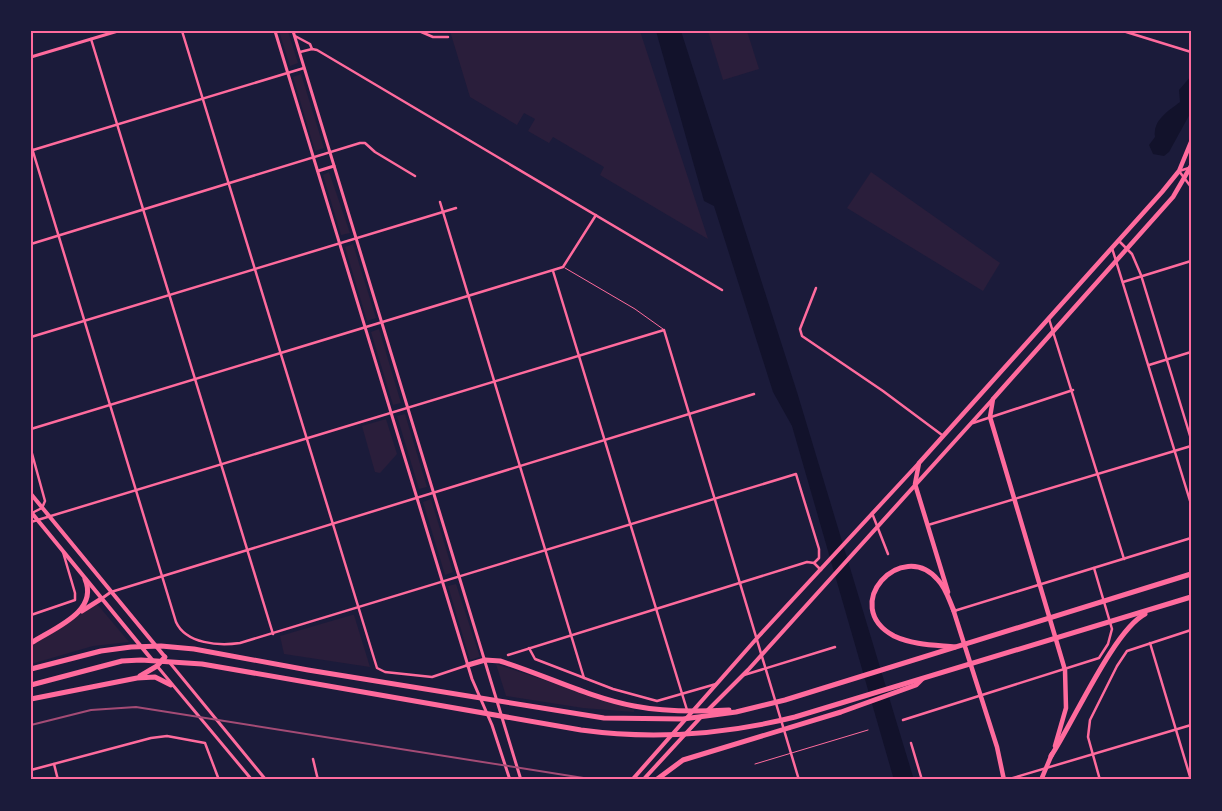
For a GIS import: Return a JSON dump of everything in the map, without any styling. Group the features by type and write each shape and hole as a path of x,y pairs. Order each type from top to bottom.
{"highway":[{"path":"954,611 937,578 921,568 905,567 894,570 880,580 872,602 874,616 893,635 916,643 958,647"},
{"path":"31,670 101,651 161,646 194,649 308,670 604,718 683,720 749,709 958,647 1191,574"},
{"path":"78,613 88,599 89,588 85,579"},
{"path":"31,685 122,662 173,661 202,664 581,730 614,734 662,736 719,733 761,725 1191,597"},
{"path":"31,643 101,599"},
{"path":"1051,756 1090,688 1128,628 1141,616 1155,608"},
{"path":"137,678 157,666 165,657"},
{"path":"468,665 485,660 505,662 587,693 634,706 659,710 700,712 749,709"},
{"path":"31,699 137,678 154,677 171,685"},
{"path":"656,780 661,774 683,760 841,712 916,686 923,678"}],"main road":[{"path":"632,780 758,637 1119,241 1179,172 1191,142"},
{"path":"642,780 675,743 742,675 1128,248 1173,197 1190,167"},
{"path":"993,399 990,417 1065,670 1066,708 1055,746 1041,780"},
{"path":"919,462 915,484 926,525 981,696 1005,780"},
{"path":"31,494 165,657"},
{"path":"32,513 157,666"}],"street":[{"path":"31,57 118,31"},
{"path":"182,31 376,668 385,672 432,677 468,665"},
{"path":"275,31 468,665 510,780"},
{"path":"419,31 433,37 448,37"},
{"path":"1123,31 1191,52"},
{"path":"294,33 310,44 312,49 722,290"},
{"path":"294,33 521,780"},
{"path":"92,39 273,634"},
{"path":"300,52 312,49"},
{"path":"32,151 304,68"},
{"path":"31,244 364,143 375,152 415,176"},
{"path":"31,145 176,622 183,634 190,638 220,644 232,644 273,634 796,474 819,549 819,558 814,563"},
{"path":"318,171 334,166"},
{"path":"1190,167 1179,172 1191,187"},
{"path":"440,202 584,678"},
{"path":"31,337 456,208"},
{"path":"31,429 563,267 596,215"},
{"path":"1119,241 1128,248 1142,275 1191,439"},
{"path":"1112,248 1191,504"},
{"path":"1123,282 1191,261"},
{"path":"552,271 689,716"},
{"path":"816,288 800,329 802,336 866,379 942,435"},
{"path":"1049,319 1073,390 1124,559"},
{"path":"31,522 579,354 664,330 758,637 799,780"},
{"path":"1149,365 1191,352"},
{"path":"971,423 1073,390"},
{"path":"101,599 112,592 162,575 754,394"},
{"path":"926,525 1191,446"},
{"path":"31,450 45,499 45,504 42,508 32,513"},
{"path":"872,513 888,554"},
{"path":"954,611 1191,538"},
{"path":"31,615 75,600 75,593 62,550"},
{"path":"508,655 807,562 814,563 822,568"},
{"path":"903,720 1099,658 1112,635 1112,630 1094,568"},
{"path":"1100,780 1088,737 1090,720 1121,659 1131,648 1191,630"},
{"path":"1150,643 1191,780"},
{"path":"742,675 835,647"},
{"path":"528,648 534,659 633,696 657,701 718,684"},
{"path":"165,657 266,780"},
{"path":"157,666 251,779"},
{"path":"1005,780 1191,725"},
{"path":"31,770 160,736 176,737 205,744 218,780"},
{"path":"911,743 922,780"},
{"path":"312,759 318,780"},
{"path":"53,764 58,780"}],"lane":[{"path":"563,267 635,309 664,330"},
{"path":"755,764 868,730"}],"shaded area":[{"path":"279,31 288,31 298,63 290,66"},
{"path":"450,31 640,31 708,239 600,175 604,167 553,137 549,143 528,131 535,119 524,113 517,125 470,97"},
{"path":"656,31 681,31 797,392 914,780 894,780 792,426 773,392 714,206 704,201"},
{"path":"708,31 747,31 759,69 723,80"},
{"path":"301,74 324,148 315,151 293,77"},
{"path":"1191,76 1191,112 1169,152 1164,156 1153,154 1149,145 1155,137 1156,126 1170,109 1180,102 1179,90"},
{"path":"329,172 350,233 341,235 323,175"},
{"path":"871,172 1000,263 983,291 847,208"},
{"path":"353,244 376,318 367,321 345,247"},
{"path":"379,329 401,403 393,405 371,332"},
{"path":"405,414 427,487 419,489 397,416"},
{"path":"386,419 397,454 380,473 375,472 362,426"},
{"path":"431,499 453,572 445,575 423,502"},
{"path":"456,584 480,657 470,660 448,586"},
{"path":"97,604 129,642 93,646 31,664 31,645"},
{"path":"354,615 370,667 284,654 280,636"},
{"path":"496,664 634,710 634,712 583,708 506,696"}],"railway":[{"path":"31,725 91,710 136,707 596,780"}]}
